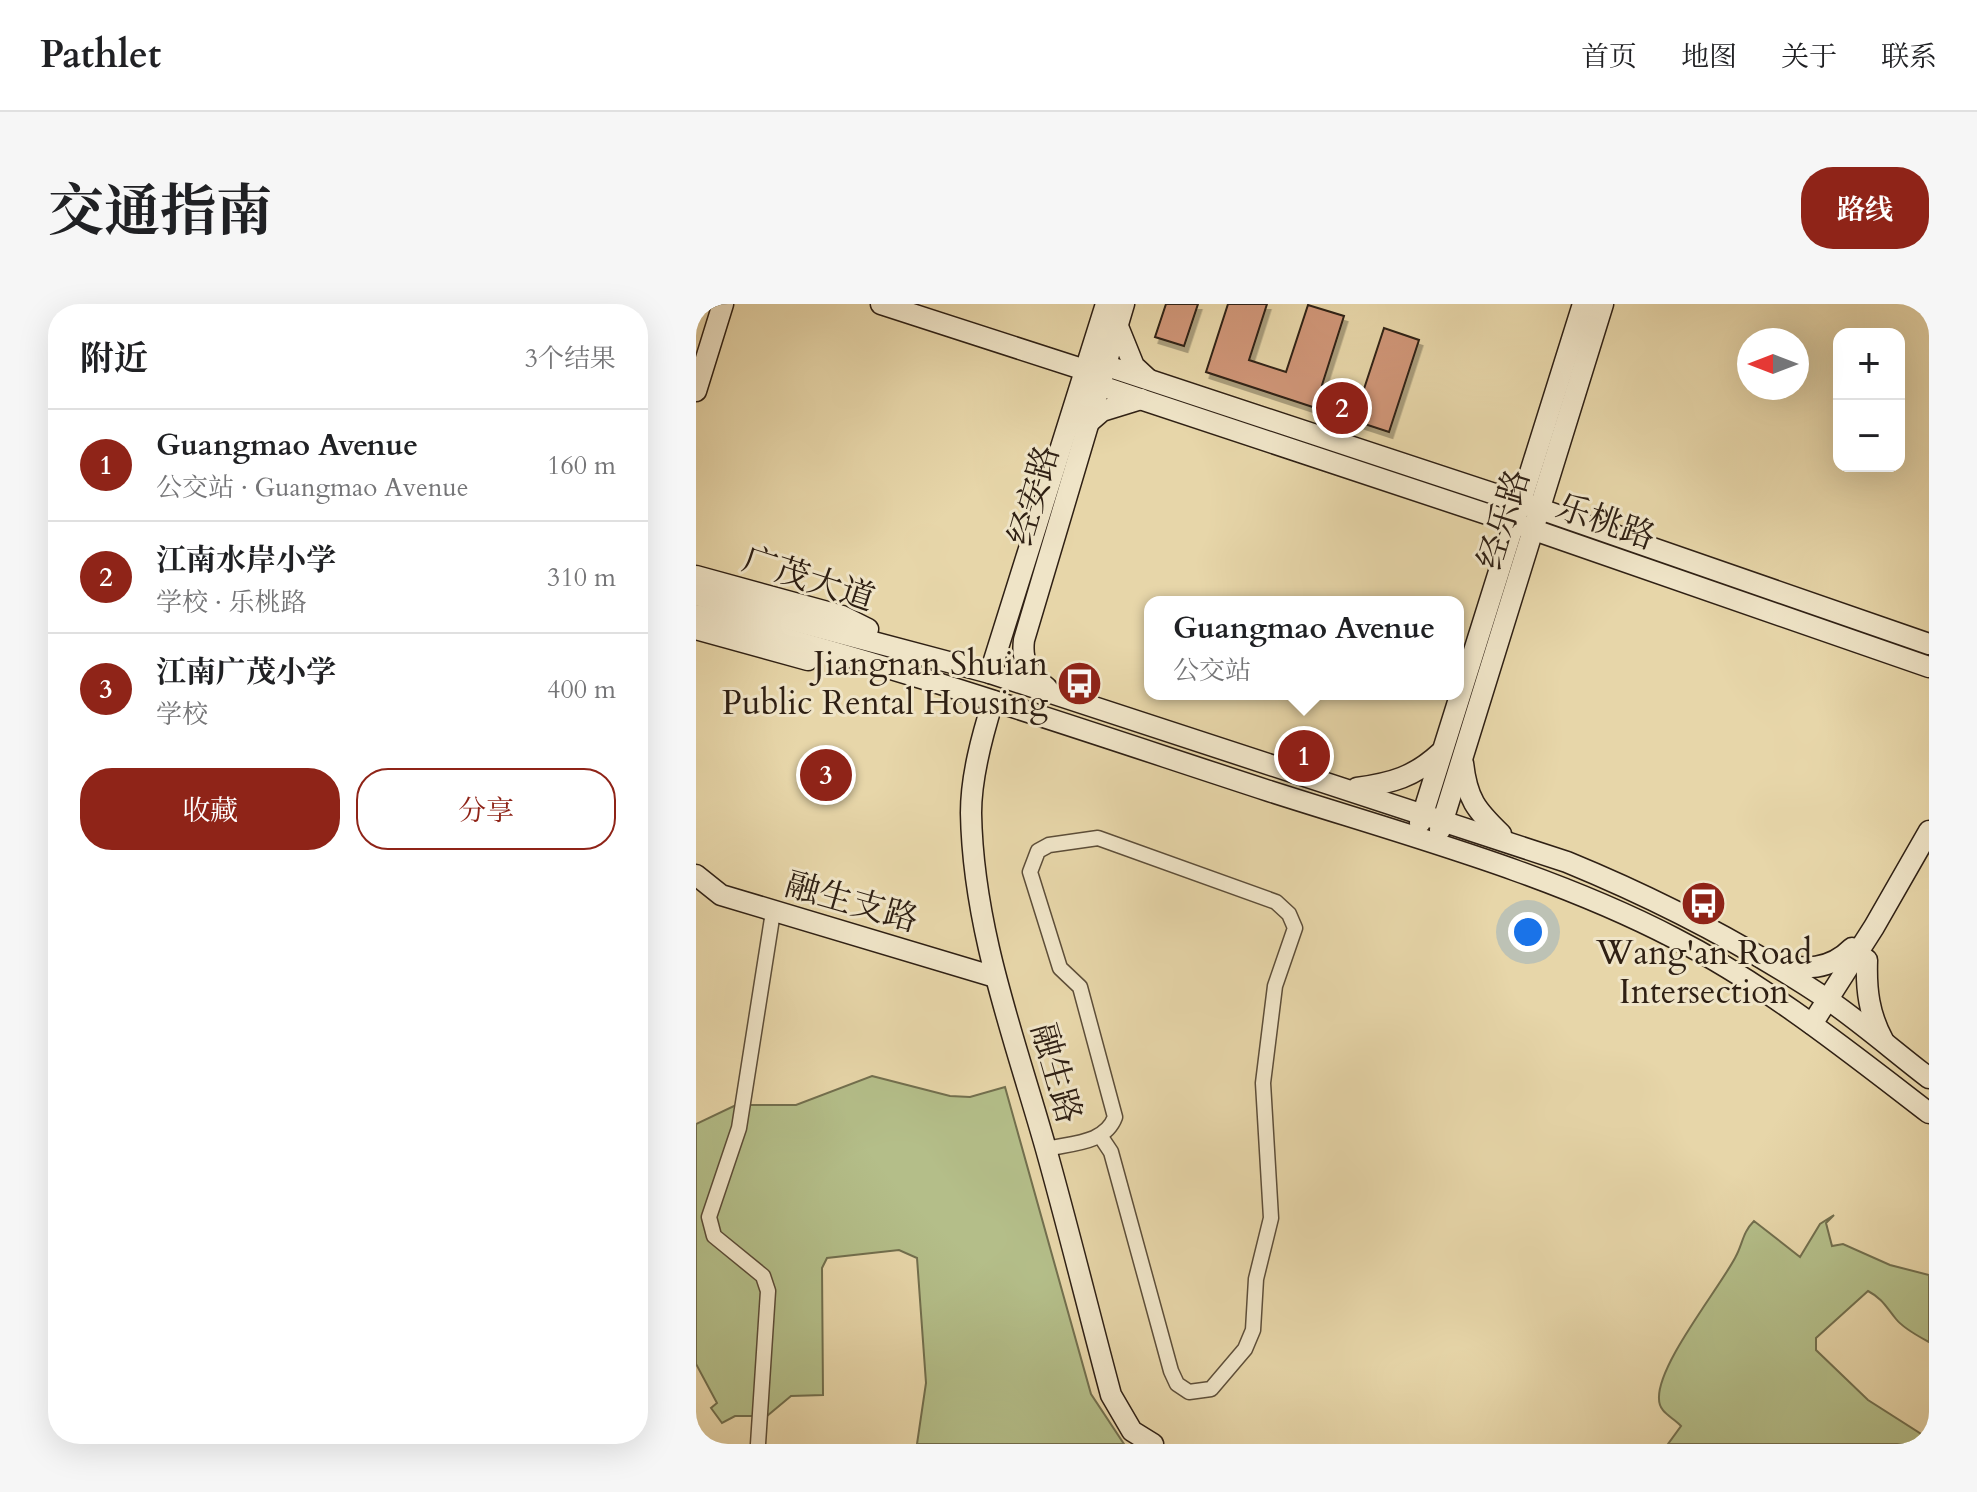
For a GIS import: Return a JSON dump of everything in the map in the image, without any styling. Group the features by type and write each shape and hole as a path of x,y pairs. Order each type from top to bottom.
{"street":[{"path":"696,391 723,304"},
{"name":"乐桃路","path":"881,304 1096,373 1148,379 1530,505 1929,644"},
{"name":"经安路","path":"1054,693 1028,670 1024,640 1087,424 1106,304"},
{"name":"经乐路","path":"1530,505 1583,304"},
{"name":"经乐路","path":"1425,842 1523,526 1603,304"},
{"path":"1121,314 1134,366 1148,379"},
{"name":"经安路","path":"990,673 1096,373 1121,314"},
{"name":"乐桃路","path":"1096,373 1141,399 1523,526 1929,667"},
{"path":"1087,424 1102,411 1141,399"},
{"name":"广茂大道","path":"696,576 842,616 899,646"},
{"path":"696,595 712,626"},
{"path":"696,615 712,626 891,669 993,701 1425,842 1638,919 1720,963 1818,1028 1929,1113"},
{"path":"712,626 899,646 1507,840 1648,897 1767,964 1832,1004 1929,1078"},
{"name":"融生路","path":"993,701 982,737 971,811 977,886 995,977 1046,1149 1111,1395 1132,1431 1153,1444"},
{"path":"1350,788 1391,783 1418,773 1452,753 1466,790 1480,814 1507,840"},
{"path":"1251,785 1264,783 1269,774 1259,759"},
{"path":"1818,1028 1929,831"},
{"path":"1046,1149 1101,1137 1110,1129 1115,1117 1080,987 1060,968 1030,872 1038,851 1049,845 1098,838 1276,902 1289,914 1295,928 1275,986 1263,1083 1271,1218 1256,1279 1253,1330 1245,1349 1211,1389 1189,1392 1177,1384 1171,1371 1111,1152 1101,1137"},
{"path":"1832,1004 1867,960 1929,858"},
{"name":"融生支路","path":"696,875 721,895 995,977"},
{"path":"758,1444 768,1291 763,1276 714,1236 709,1217 739,1128 773,912"},
{"path":"1767,964 1811,969 1826,966 1839,961 1874,927"},
{"path":"1867,960 1866,990 1874,1023 1885,1044"}],"green space":[{"path":"872,1076 950,1096 970,1097 1005,1087 1091,1394 1124,1444 917,1444 926,1383 917,1258 899,1250 827,1258 822,1268 823,1395 791,1396 767,1416 735,1416 722,1423 711,1408 717,1403 696,1364 696,1124 736,1105 796,1105"},
{"path":"1834,1215 1826,1223 1832,1246 1843,1244 1890,1265 1929,1275 1929,1342 1903,1326 1881,1300 1868,1291 1816,1338 1816,1350 1868,1400 1929,1439 1929,1444 1668,1444 1681,1426 1661,1408 1661,1384 1678,1348 1735,1258 1750,1225 1754,1221 1800,1257 1820,1224"}],"building":[{"path":"1166,304 1198,304 1184,346 1155,337"},
{"path":"1228,304 1267,304 1249,360 1286,372 1308,305 1344,316 1322,385 1361,398 1384,328 1419,340 1389,432 1206,372"}],"place":[{"name":"江南水岸小学","path":"1342,408"},
{"name":"Jiangnan Shuian Public Rental Housing","path":"1079,683"},
{"name":"Guangmao Avenue","path":"1304,756"},
{"name":"江南广茂小学","path":"826,775"},
{"name":"Wang'an Road Intersection","path":"1704,904"}]}
